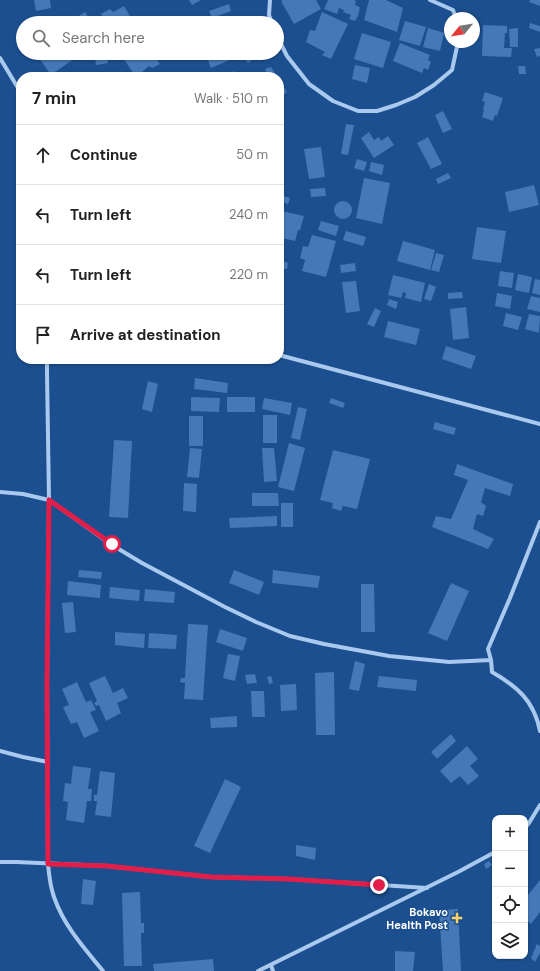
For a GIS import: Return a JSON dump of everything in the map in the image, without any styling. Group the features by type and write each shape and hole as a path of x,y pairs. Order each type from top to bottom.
{"street":[{"path":"269,16 270,0"},
{"path":"430,0 453,10 454,12"},
{"path":"284,50 287,56 310,84 333,101 358,111 377,111 415,97 434,85 452,70 457,48"},
{"path":"0,58 16,85"},
{"path":"284,356 540,424"},
{"path":"47,364 49,500 47,684 48,864 54,896 65,922 103,971"},
{"path":"0,492 23,494 49,500 142,563 231,610 290,636 389,656 449,662 491,660"},
{"path":"540,522 488,649 492,672 521,692 535,714 540,731"},
{"path":"0,751 48,762"},
{"path":"528,824 540,805"},
{"path":"258,971 271,966 427,888 492,854"},
{"path":"0,862 107,866 211,877 288,879 427,888"},
{"path":"271,966 273,971"}],"building":[{"path":"34,0 50,0 51,8 36,11"},
{"path":"189,0 201,0 192,5"},
{"path":"316,0 321,9 294,24 281,1"},
{"path":"328,0 356,1 355,5 360,7 355,21 349,19 351,15 343,12 344,10 339,8 337,14 324,9"},
{"path":"369,0 386,0 403,8 397,32 364,20"},
{"path":"530,0 540,0 540,6 529,2"},
{"path":"229,4 231,11 217,16 211,16 209,11"},
{"path":"124,6 130,16 102,16 101,14 110,9 113,12"},
{"path":"85,12 88,16 79,16"},
{"path":"322,12 348,24 331,59 322,55 325,52 306,42 310,30 315,31"},
{"path":"405,21 426,27 420,46 399,40"},
{"path":"530,23 540,26 540,32 529,28"},
{"path":"483,25 507,26 504,48 512,48 511,57 482,56"},
{"path":"428,28 444,33 440,51 423,47"},
{"path":"518,28 518,47 510,47 509,29"},
{"path":"362,33 391,42 383,68 354,59"},
{"path":"400,43 430,55 428,60 431,62 428,70 424,68 422,73 393,61"},
{"path":"540,48 540,56 537,57 534,49"},
{"path":"40,60 72,60 55,72 49,72"},
{"path":"95,60 108,60 108,63 96,65"},
{"path":"124,60 157,60 160,64 152,68 149,66 142,72 133,72"},
{"path":"208,60 230,60 211,68"},
{"path":"355,65 370,68 367,83 352,79"},
{"path":"518,66 525,66 526,74 519,74"},
{"path":"271,67 274,72 266,72 265,69"},
{"path":"284,88 287,92 284,94"},
{"path":"485,92 503,98 497,116 495,115 493,121 482,117 485,102 482,101"},
{"path":"443,111 452,129 443,133 435,115"},
{"path":"346,124 354,125 348,155 341,154"},
{"path":"369,132 374,140 379,137 381,141 388,136 394,145 374,158 361,138"},
{"path":"428,137 442,164 431,169 417,143"},
{"path":"321,147 325,177 309,179 304,149"},
{"path":"357,159 367,162 364,171 354,168"},
{"path":"371,162 384,165 382,175 369,171"},
{"path":"448,173 451,178 438,184 436,179"},
{"path":"364,178 390,183 382,224 356,218"},
{"path":"534,185 539,205 509,212 505,192"},
{"path":"325,188 326,196 311,197 310,189"},
{"path":"284,196 290,198 288,204 284,203"},
{"path":"339,201 347,201 352,206 350,217 347,219 339,219 334,214 334,206"},
{"path":"284,211 304,216 295,241 284,238"},
{"path":"321,221 339,226 336,236 318,230"},
{"path":"477,227 506,231 501,263 472,259"},
{"path":"346,231 366,237 363,246 343,240"},
{"path":"312,235 336,241 326,277 302,271 305,260 300,258 303,246 308,247"},
{"path":"403,241 435,250 430,270 397,261"},
{"path":"436,253 444,255 439,272 431,270"},
{"path":"284,261 288,263 287,269 284,268"},
{"path":"355,263 356,271 341,273 340,265"},
{"path":"500,271 514,273 512,288 498,286"},
{"path":"518,274 532,277 529,293 515,290"},
{"path":"393,275 425,283 421,302 405,298 406,293 403,292 401,298 388,295"},
{"path":"535,279 540,280 540,295 532,293"},
{"path":"356,281 360,311 346,313 342,282"},
{"path":"429,284 436,287 431,301 424,299"},
{"path":"462,292 463,298 448,299 448,293"},
{"path":"497,293 512,296 510,309 495,306"},
{"path":"531,296 540,298 540,312 527,309"},
{"path":"389,299 398,302 396,309 387,305"},
{"path":"466,307 469,338 453,340 450,309"},
{"path":"375,308 381,311 374,327 367,324"},
{"path":"506,313 522,317 518,330 503,326"},
{"path":"529,314 540,316 539,333 525,329"},
{"path":"388,321 420,329 416,345 384,337"},
{"path":"446,346 476,356 471,369 442,359"},
{"path":"195,378 228,383 227,393 194,389"},
{"path":"148,381 158,384 152,412 142,409"},
{"path":"191,397 220,398 219,412 191,411"},
{"path":"227,397 255,397 255,412 227,412"},
{"path":"264,398 292,403 290,415 262,409"},
{"path":"331,398 345,403 343,408 329,403"},
{"path":"298,407 307,409 300,440 291,438"},
{"path":"263,415 277,415 277,443 263,443"},
{"path":"189,416 203,416 203,446 189,446"},
{"path":"435,422 456,428 454,435 433,429"},
{"path":"114,440 132,441 128,518 109,517"},
{"path":"289,443 305,448 294,491 278,487"},
{"path":"190,448 202,449 199,478 187,477"},
{"path":"262,448 274,448 277,481 264,482"},
{"path":"333,450 370,459 357,509 343,506 341,511 332,508 333,503 320,500"},
{"path":"457,464 513,484 510,496 485,488 481,502 486,506 483,516 477,514 473,529 494,539 488,549 432,527 436,516 451,519 468,480 454,475"},
{"path":"184,483 197,484 196,512 183,511"},
{"path":"252,493 278,493 279,506 252,506"},
{"path":"281,503 293,503 293,527 281,527"},
{"path":"277,516 277,526 230,528 229,518"},
{"path":"79,570 102,572 101,579 78,577"},
{"path":"234,570 264,582 259,595 229,583"},
{"path":"273,570 320,576 318,588 272,583"},
{"path":"68,581 101,585 100,598 67,595"},
{"path":"451,583 469,591 447,641 428,633"},
{"path":"361,584 374,584 375,632 361,632"},
{"path":"110,587 140,590 139,601 109,598"},
{"path":"145,589 175,592 174,603 144,601"},
{"path":"73,602 76,632 65,633 62,603"},
{"path":"188,624 208,625 203,700 184,699 185,683 180,682 181,678 185,678"},
{"path":"220,629 247,638 243,651 216,642"},
{"path":"115,632 145,634 144,648 115,645"},
{"path":"149,633 177,635 176,649 148,648"},
{"path":"228,654 240,656 235,681 223,678"},
{"path":"355,661 365,664 359,691 349,689"},
{"path":"334,672 335,735 316,735 315,673"},
{"path":"255,674 257,683 247,684 245,675"},
{"path":"105,676 113,693 123,688 128,698 117,703 121,713 106,721 99,705 96,706 94,703 97,701 89,683"},
{"path":"271,676 273,683 269,684 267,677"},
{"path":"379,676 417,680 416,691 377,687"},
{"path":"77,682 86,702 91,700 96,710 90,712 99,731 84,738 77,722 71,724 63,707 69,705 62,689"},
{"path":"296,684 297,710 281,711 280,685"},
{"path":"251,691 264,691 265,717 252,717"},
{"path":"237,716 237,727 211,728 210,718"},
{"path":"451,734 456,741 437,759 431,752"},
{"path":"467,746 478,759 470,766 479,776 468,785 460,776 451,783 440,771"},
{"path":"73,766 91,768 88,789 92,789 91,801 87,801 84,823 66,820 68,802 63,801 65,783 71,784"},
{"path":"100,771 115,773 111,817 95,815 97,801 94,801 94,795 97,795"},
{"path":"225,779 241,787 210,853 194,846"},
{"path":"296,845 316,848 315,860 296,856"},
{"path":"489,861 492,865 486,869 484,864"},
{"path":"83,879 96,881 93,905 81,904"},
{"path":"540,880 540,912 531,924 528,922 528,895"},
{"path":"140,892 141,923 144,923 144,933 141,933 142,966 124,966 122,893"},
{"path":"458,909 461,971 443,971 439,910"},
{"path":"537,944 540,946 540,953 535,962 531,958"},
{"path":"395,951 415,952 413,971 395,971"},
{"path":"213,959 214,971 154,971 153,964"}],"place":[{"name":"Bokavo Health Post","path":"457,918"}],"route":[{"path":"112,544 49,500 47,684 48,864 107,866 211,877 288,879 379,885"}]}
